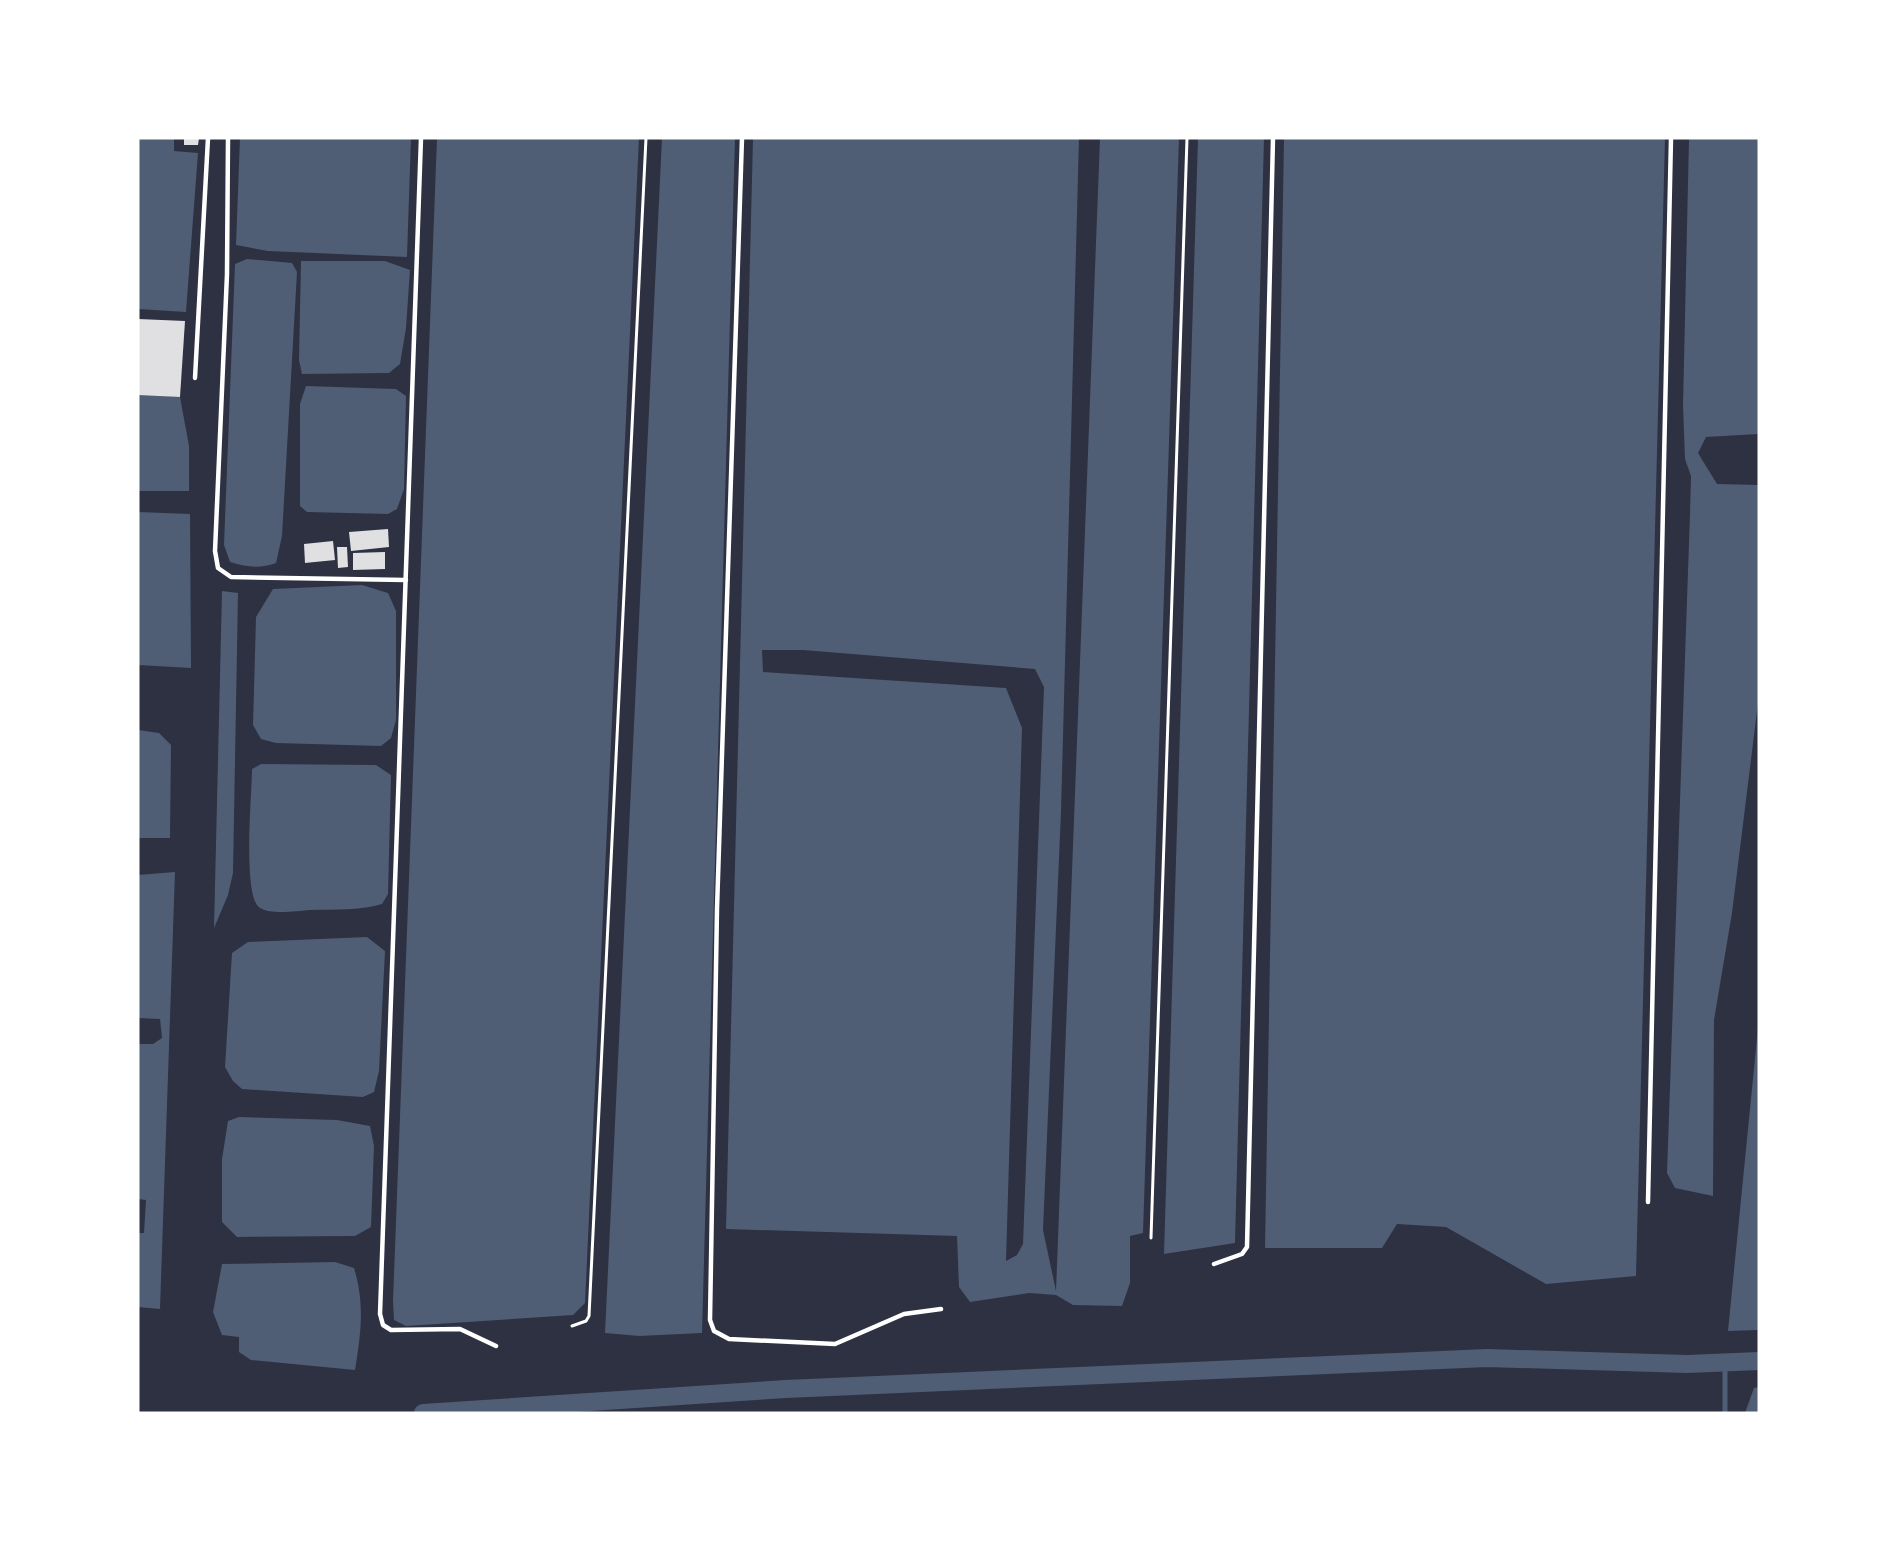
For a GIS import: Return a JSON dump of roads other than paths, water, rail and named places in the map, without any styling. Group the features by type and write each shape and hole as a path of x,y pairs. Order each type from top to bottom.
{"lane":[{"path":"195,378 208,138"},
{"path":"228,138 227,274 215,551 218,568 231,576 406,580"},
{"path":"421,138 380,1314 383,1325 391,1330 460,1329 496,1346"},
{"path":"742,138 718,897 710,1320 714,1331 729,1339 828,1345 851,1339 904,1314 941,1309"},
{"path":"1214,1264 1242,1254 1247,1247 1273,138"},
{"path":"1648,1202 1671,138"}],"water":[{"path":"138,138 174,138 174,151 198,153 186,312 138,309"},
{"path":"240,138 411,138 407,257 268,251 236,245"},
{"path":"437,138 639,138 585,1303 573,1315 406,1326 394,1320 393,1301"},
{"path":"662,138 735,138 702,1333 639,1336 605,1333"},
{"path":"753,138 1079,138 1061,812 1043,1230 1056,1291 1100,138 1179,138 1143,1233 1130,1236 1130,1283 1122,1306 1073,1305 1056,1295 1029,1293 970,1302 959,1287 957,1236 726,1229","holes":["762,650 803,650 1035,669 1044,687 1023,1244 1017,1255 1006,1261 1022,728 1006,688 763,672"]},
{"path":"1198,138 1264,138 1235,1243 1164,1254"},
{"path":"1284,138 1665,138 1636,1276 1546,1284 1446,1227 1397,1224 1382,1248 1265,1248"},
{"path":"1689,138 1759,138 1759,434 1706,437 1698,453 1717,484 1759,485 1759,695 1732,913 1714,1020 1713,1196 1675,1188 1667,1173 1691,476 1685,459 1683,405"},
{"path":"247,259 292,263 297,272 282,536 276,563 258,567 230,562 224,545 235,264"},
{"path":"301,261 385,261 410,270 406,328 400,364 389,373 302,374 299,360"},
{"path":"306,386 396,389 406,396 404,489 397,509 388,514 307,512 300,506 300,404"},
{"path":"138,394 180,397 189,446 189,491 138,491"},
{"path":"138,512 190,514 191,668 138,665"},
{"path":"362,585 388,593 396,611 396,720 391,738 381,746 276,743 261,739 253,725 256,617 273,589"},
{"path":"222,591 238,593 233,873 228,895 214,928"},
{"path":"138,730 159,733 171,745 170,838 138,838"},
{"path":"261,764 376,765 391,775 388,894 382,904 355,909 284,912 260,908 254,900 251,885 249,843 252,769"},
{"path":"175,872 160,1309 138,1307 138,1233 144,1233 146,1200 138,1199 138,1044 153,1044 162,1038 160,1019 138,1018 138,875"},
{"path":"367,937 385,951 379,1071 374,1092 363,1097 242,1089 233,1081 225,1067 232,953 248,942"},
{"path":"1759,1018 1759,1330 1728,1331"},
{"path":"239,1117 337,1120 370,1126 374,1146 371,1227 355,1236 237,1237 222,1222 222,1159 228,1121"},
{"path":"335,1262 354,1268 360,1294 361,1319 355,1370 251,1360 239,1352 239,1337 222,1335 213,1312 222,1264"},
{"path":"1759,1387 1759,1413 1745,1413 1754,1388"}],"waterway":[{"path":"423,1413 786,1389 1487,1358 1687,1364 1759,1361"},
{"path":"1725,1362 1725,1413"}]}
